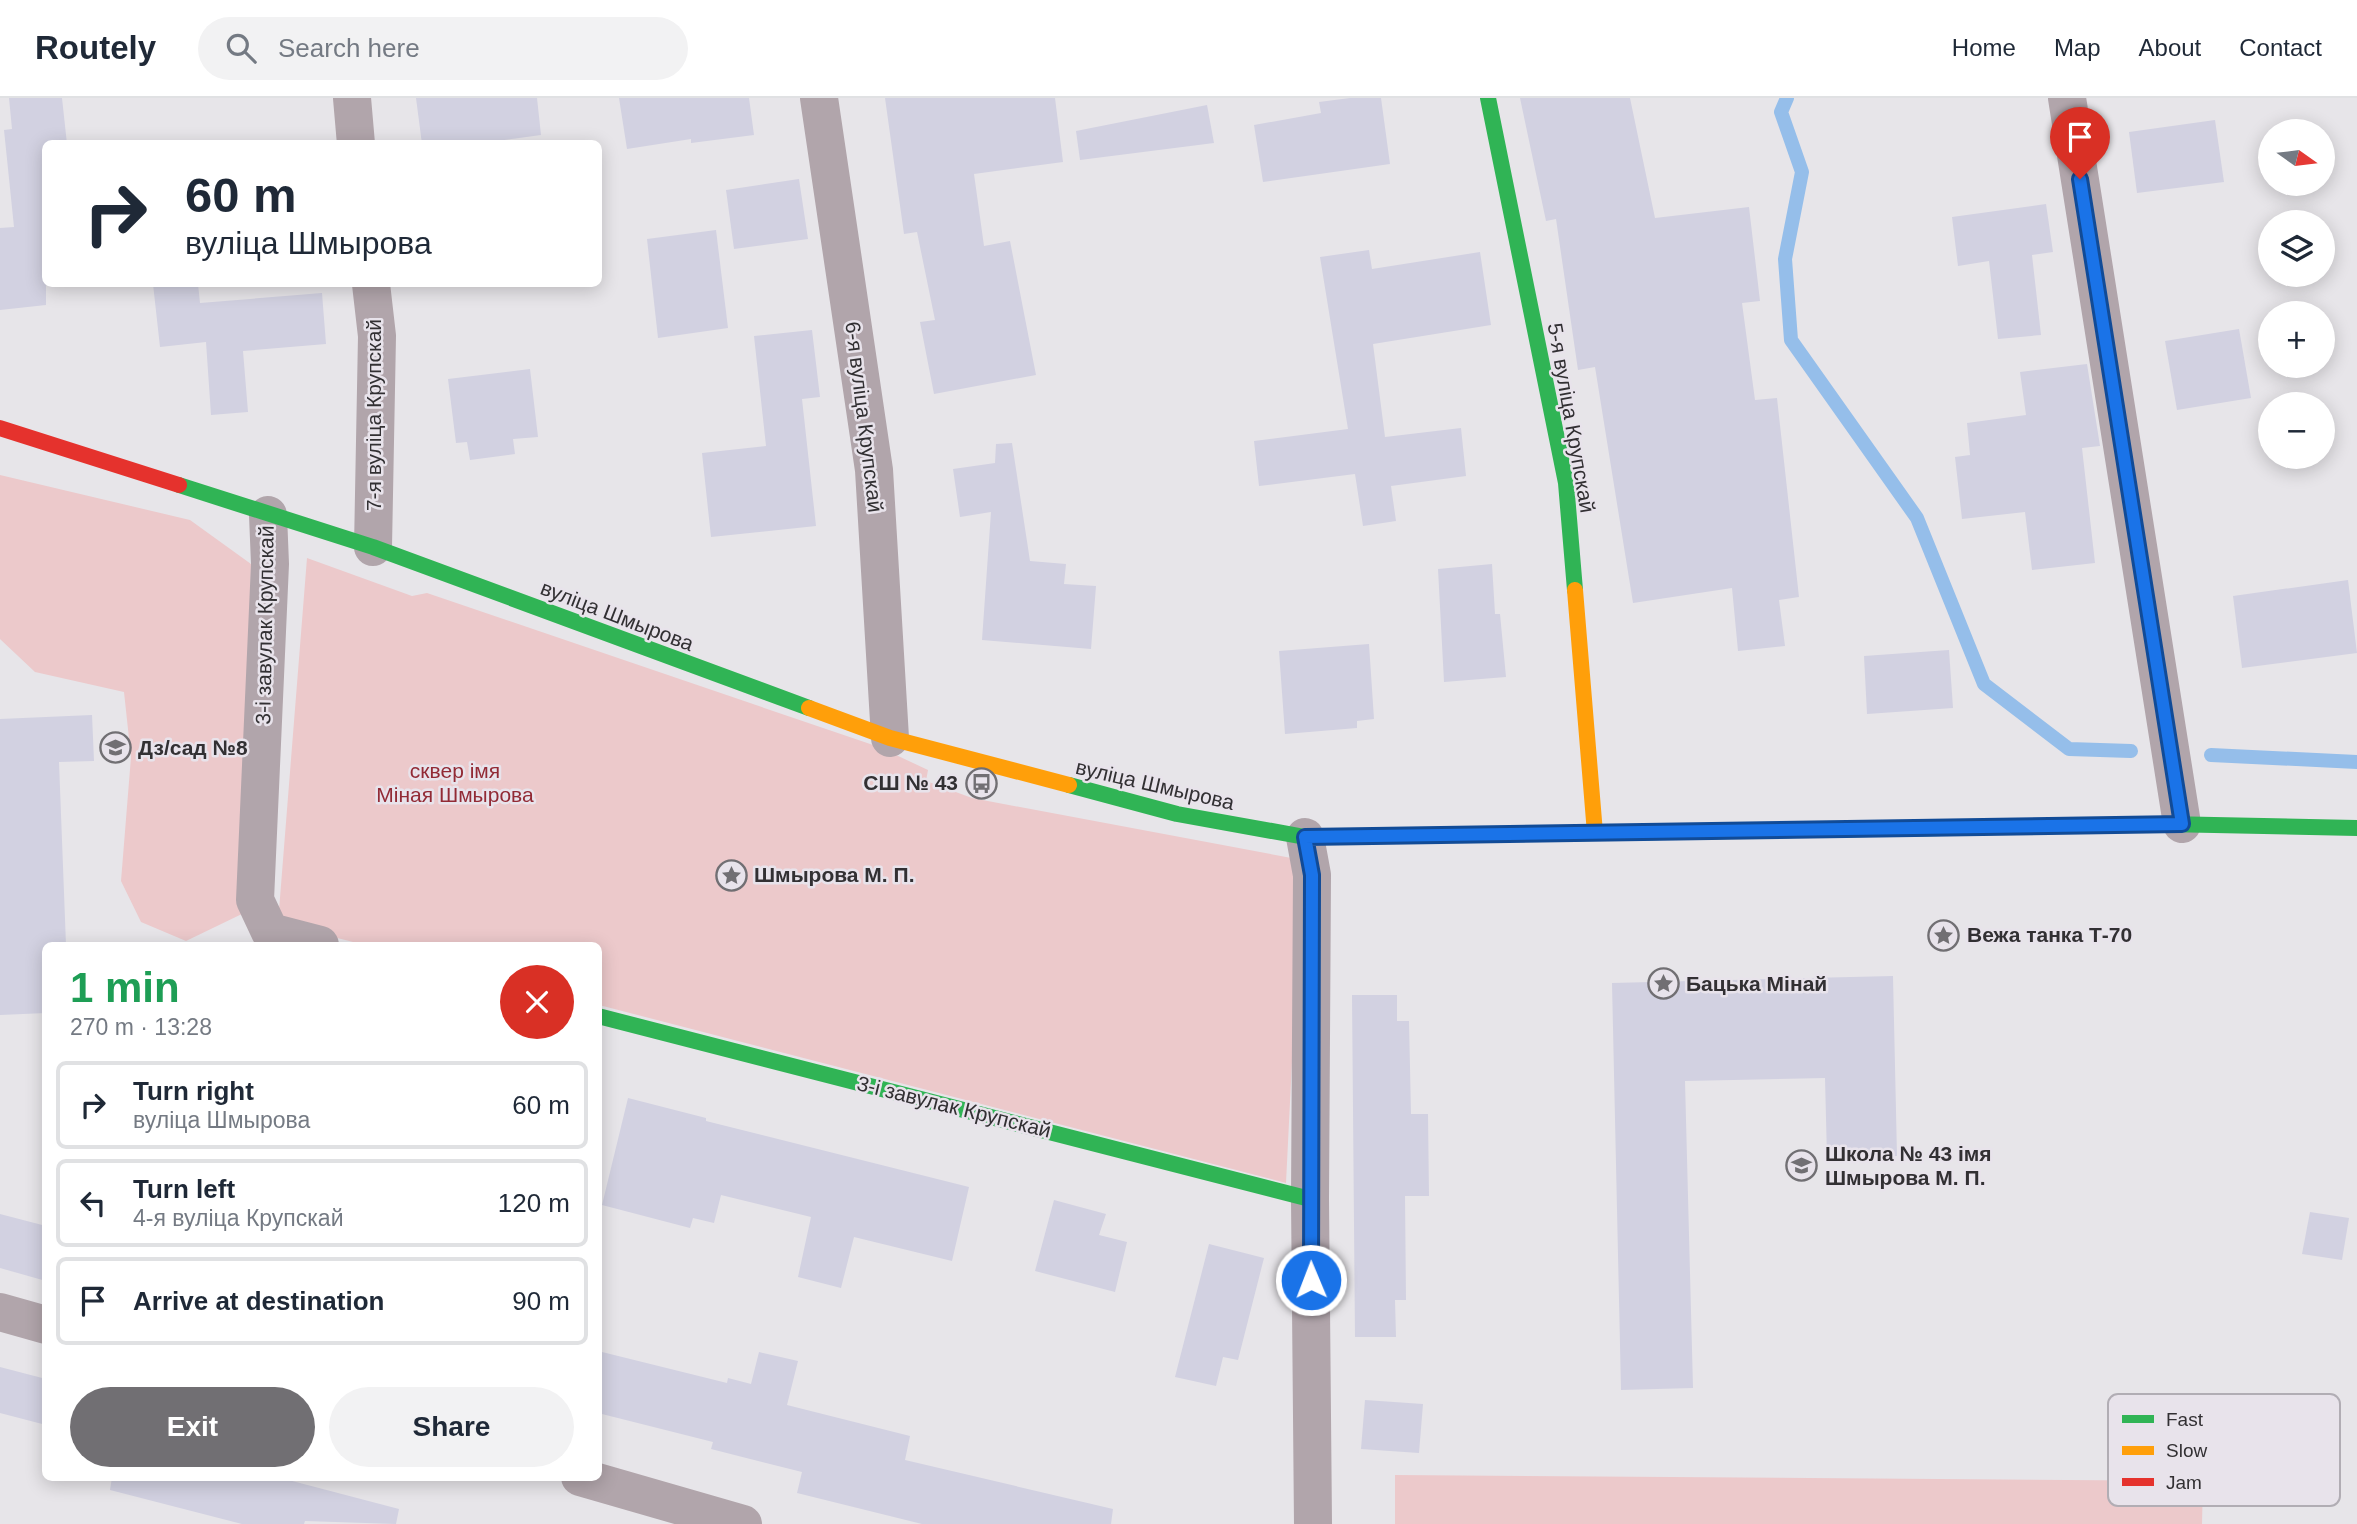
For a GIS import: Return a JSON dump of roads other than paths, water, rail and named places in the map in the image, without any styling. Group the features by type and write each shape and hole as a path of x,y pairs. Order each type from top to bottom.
{"street":[{"path":"352,98 356,140"},
{"name":"6-я вуліца Крупскай","path":"819,98 874,470 890,737"},
{"name":"5-я вуліца Крупскай","path":"1489,98 1566,483 1595,833"},
{"path":"2067,98 2182,824"},
{"name":"7-я вуліца Крупскай","path":"371,287 377,336 373,547"},
{"name":"вуліца Шмырова","path":"0,428 373,547 890,737 1177,814 1305,837 2182,824 2357,828"},
{"name":"3-і завулак Крупскай","path":"268,515 270,565 255,900 270,932 308,942"},
{"path":"1305,837 1312,875 1310,1199 1314,1524"},
{"name":"3-і завулак Крупскай","path":"602,1017 1310,1199"},
{"path":"0,1312 42,1324"},
{"path":"590,1481 666,1513 743,1524"}],"waterway":[{"path":"1787,98 1781,112 1802,172 1785,259 1791,340 1917,518 1984,684 2069,749 2131,751"},
{"path":"2211,755 2357,762"}],"place":[{"name":"Дз/сад №8","path":"115,748"},
{"name":"СШ № 43","path":"981,783"},
{"name":"Шмырова М. П.","path":"731,875"},
{"name":"Вежа танка Т-70","path":"1944,935"},
{"name":"Бацька Мінай","path":"1663,984"},
{"name":"Школа № 43 імя Шмырова М. П.","path":"1802,1166"}],"park label":[{"name":"сквер імя Міная Шмырова","path":"455,783"}]}
